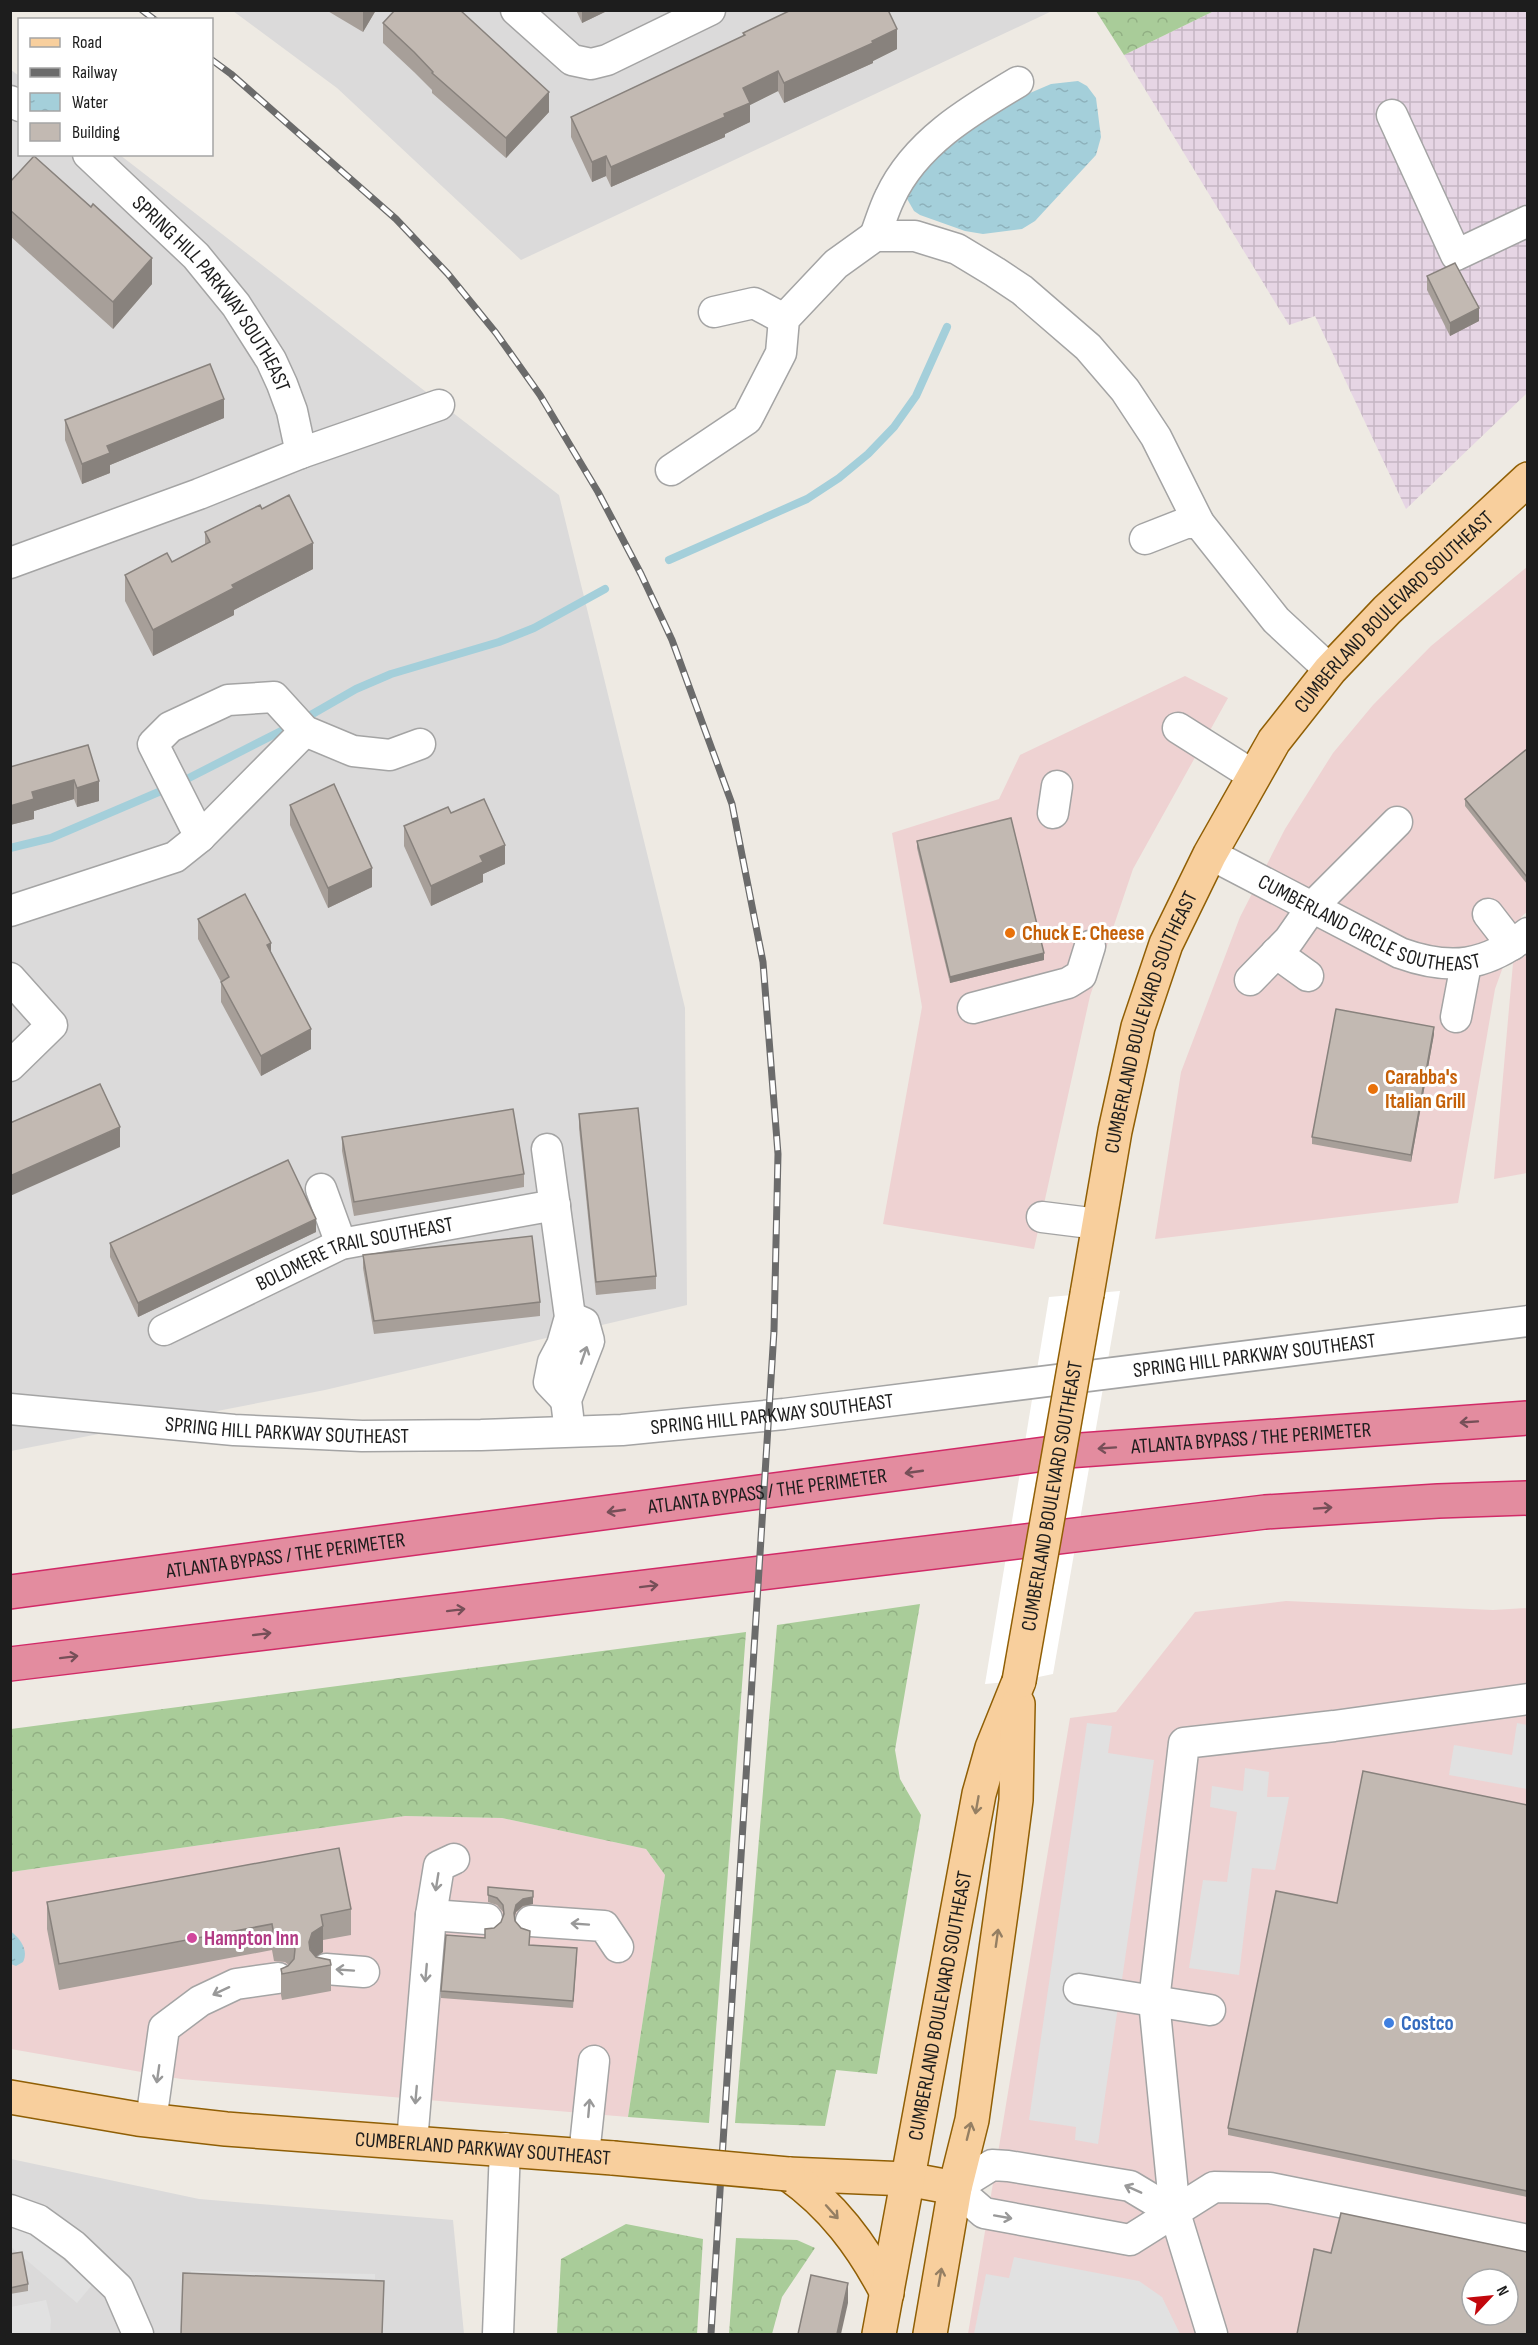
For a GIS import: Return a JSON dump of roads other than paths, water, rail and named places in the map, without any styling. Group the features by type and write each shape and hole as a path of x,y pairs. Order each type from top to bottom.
{"highway":[{"name":"ATLANTA BYPASS / THE PERIMETER","path":"10,1592 1067,1451 1527,1418"},
{"path":"10,1664 1265,1512 1527,1498"}],"main road":[{"name":"CUMBERLAND BOULEVARD SOUTHEAST","path":"930,2334 955,2188 972,2120 1016,1800 1019,1681 1098,1224 1138,1027 1166,944 1210,854 1274,741 1330,670 1387,610 1527,479"},
{"name":"CUMBERLAND BOULEVARD SOUTHEAST","path":"879,2334 979,1794 993,1748 1019,1681"},
{"name":"CUMBERLAND PARKWAY SOUTHEAST","path":"10,2097 151,2121 226,2129 505,2148 788,2174 907,2179 955,2188"},
{"path":"788,2174 810,2190 846,2228 867,2257 887,2294"}],"street":[{"path":"516,10 572,60 591,64 607,60 710,10"},
{"path":"671,470 747,419 781,353 784,319 836,264 875,236 890,195 911,164 933,140 976,107 1018,82"},
{"path":"1392,115 1456,255 1527,221"},
{"name":"SPRING HILL PARKWAY SOUTHEAST","path":"90,156 196,256 236,305 271,360 282,384 292,411 301,453"},
{"path":"875,236 915,236 957,249 1022,290 1088,347 1125,390 1156,437 1199,523 1275,620 1330,670"},
{"path":"714,312 754,303 784,319"},
{"path":"10,563 199,494 301,453 439,405"},
{"path":"1145,539 1186,523 1199,523"},
{"path":"200,837 153,744 171,728 228,700 274,696 305,731 353,751 390,755 420,744"},
{"path":"1178,728 1254,776"},
{"path":"10,911 175,857 200,837 305,731"},
{"path":"1250,980 1289,940 1312,907 1397,822"},
{"name":"CUMBERLAND CIRCLE SOUTHEAST","path":"1210,854 1400,953 1422,961 1446,965 1466,964 1485,959 1520,939"},
{"path":"1488,914 1520,939"},
{"path":"973,1008 1068,983 1081,975 1090,946"},
{"path":"1276,953 1308,976"},
{"path":"1456,1017 1466,964"},
{"path":"10,978 52,1024 10,1066"},
{"path":"547,1149 570,1317 562,1345 553,1362 549,1382 566,1400 569,1430"},
{"path":"321,1189 341,1244"},
{"name":"BOLDMERE TRAIL SOUTHEAST","path":"164,1330 341,1244 555,1205"},
{"path":"1042,1217 1098,1224"},
{"name":"SPRING HILL PARKWAY SOUTHEAST","path":"10,1409 234,1430 362,1436 622,1430 784,1414 1527,1321"},
{"path":"1212,2334 1175,2213 1154,2001 1184,1743 1334,1726 1527,1699"},
{"path":"412,2142 431,1915 439,1866 454,1859"},
{"path":"431,1915 487,1919"},
{"path":"531,1921 604,1926 618,1947"},
{"path":"326,1969 364,1971"},
{"path":"151,2121 164,2028 200,2001 237,1984 278,1978"},
{"path":"1079,1989 1210,2010"},
{"path":"594,2061 598,2157"},
{"path":"498,2328 505,2148"},
{"path":"1175,2213 1130,2186 992,2165 955,2188 984,2213 1130,2240 1175,2213 1214,2187 1270,2188 1360,2220 1527,2240"},
{"path":"10,2210 38,2220 74,2246 118,2288 138,2334"}],"water":[{"path":"1078,81 1087,86 1096,98 1101,137 1096,155 1035,221 1022,229 983,234 965,231 914,211 906,197 930,156 1011,101 1051,84"},
{"path":"10,1931 20,1941 25,1953 23,1962 16,1966 11,1964"}],"waterway":[{"path":"669,560 807,499 839,478 868,454 894,427 916,396 947,327"},
{"path":"302,720 356,689 391,674 499,642 534,628 605,589"},
{"path":"179,783 291,726"},
{"path":"10,848 51,838 168,788"}],"railway":[{"path":"142,10 152,18"},
{"path":"213,61 396,219 448,274 496,333 540,395 598,492 672,640 732,804 763,962 778,1154 774,1331 711,2334"}],"place":[{"name":"Chuck E. Cheese","path":"1010,933"},
{"name":"Carabba's Italian Grill","path":"1373,1089"},
{"name":"Hampton Inn","path":"192,1938"},
{"name":"Costco","path":"1389,2023"}]}
